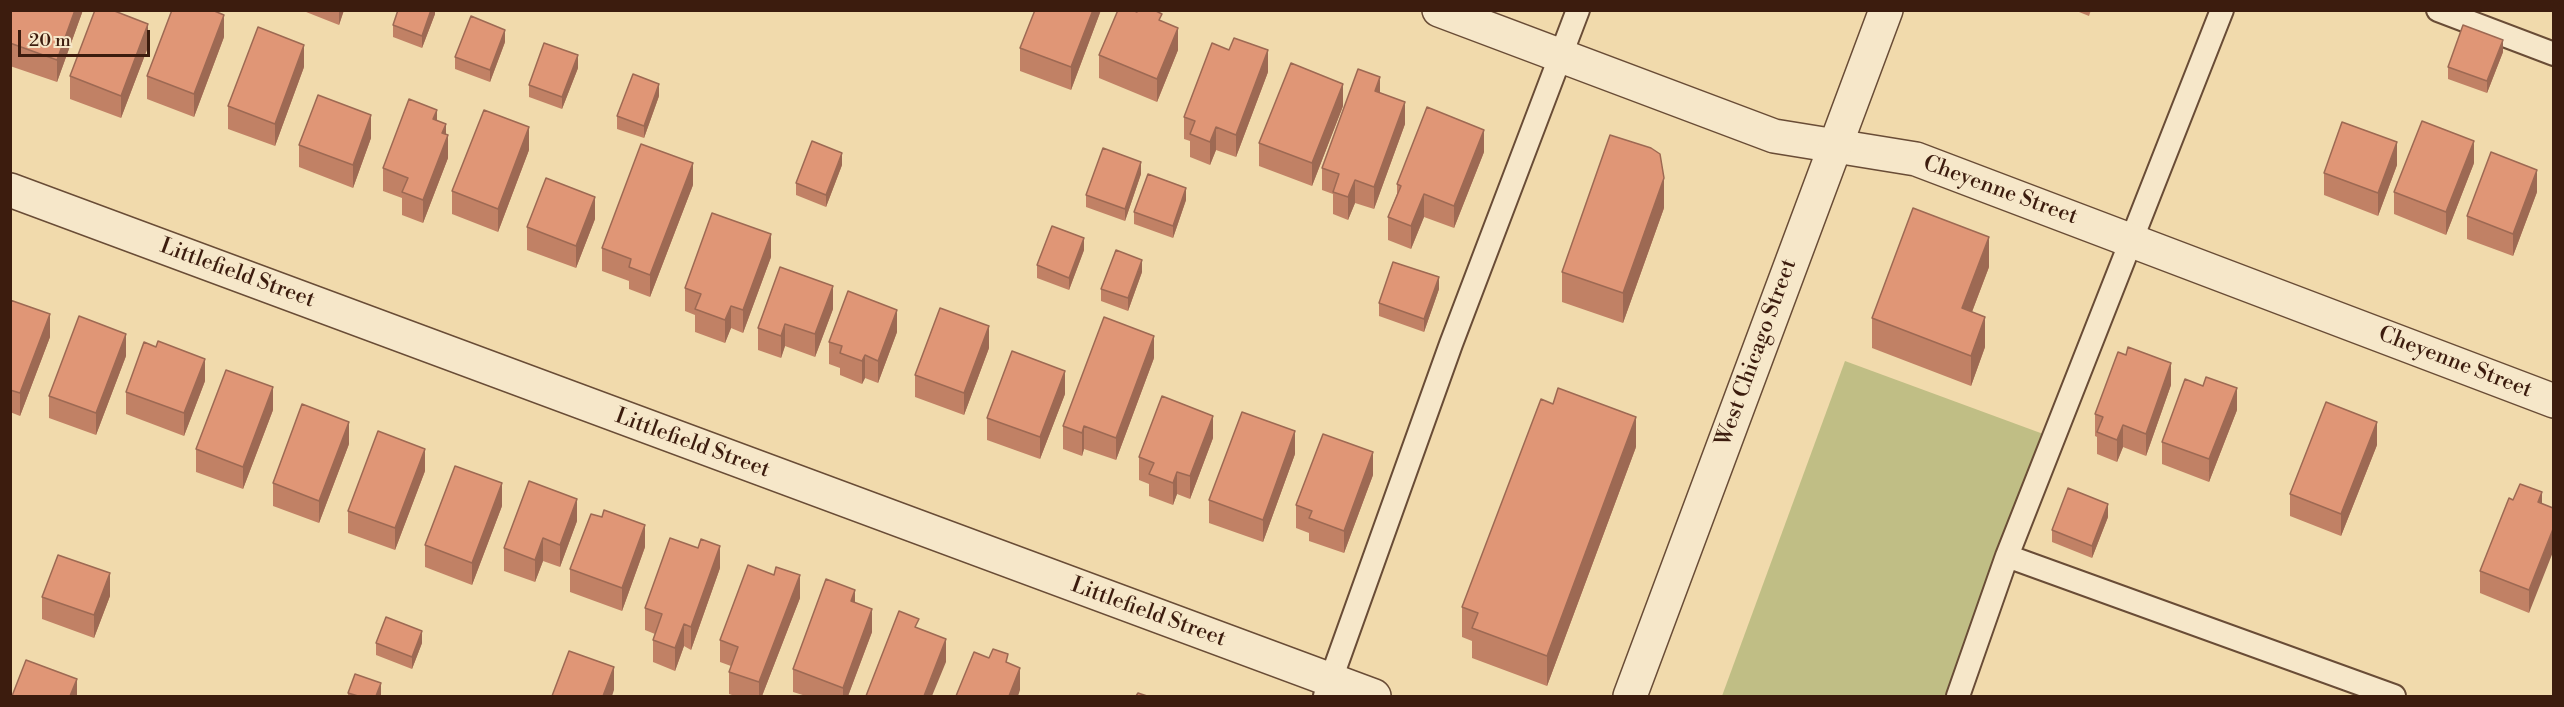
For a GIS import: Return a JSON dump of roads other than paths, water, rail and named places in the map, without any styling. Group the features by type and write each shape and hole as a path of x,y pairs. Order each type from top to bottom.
{"street":[{"name":"Cheyenne Street","path":"1439,10 1774,136 1916,159 2553,401"},
{"name":"West Chicago Street","path":"1630,696 1886,10"},
{"name":"Littlefield Street","path":"10,190 1328,689 1374,696"}],"lane":[{"path":"1328,689 1451,344 1578,10"},
{"path":"1958,696 2007,555 2134,240 2222,10"},
{"path":"2438,10 2553,54"},
{"path":"2007,555 2394,696"}]}
